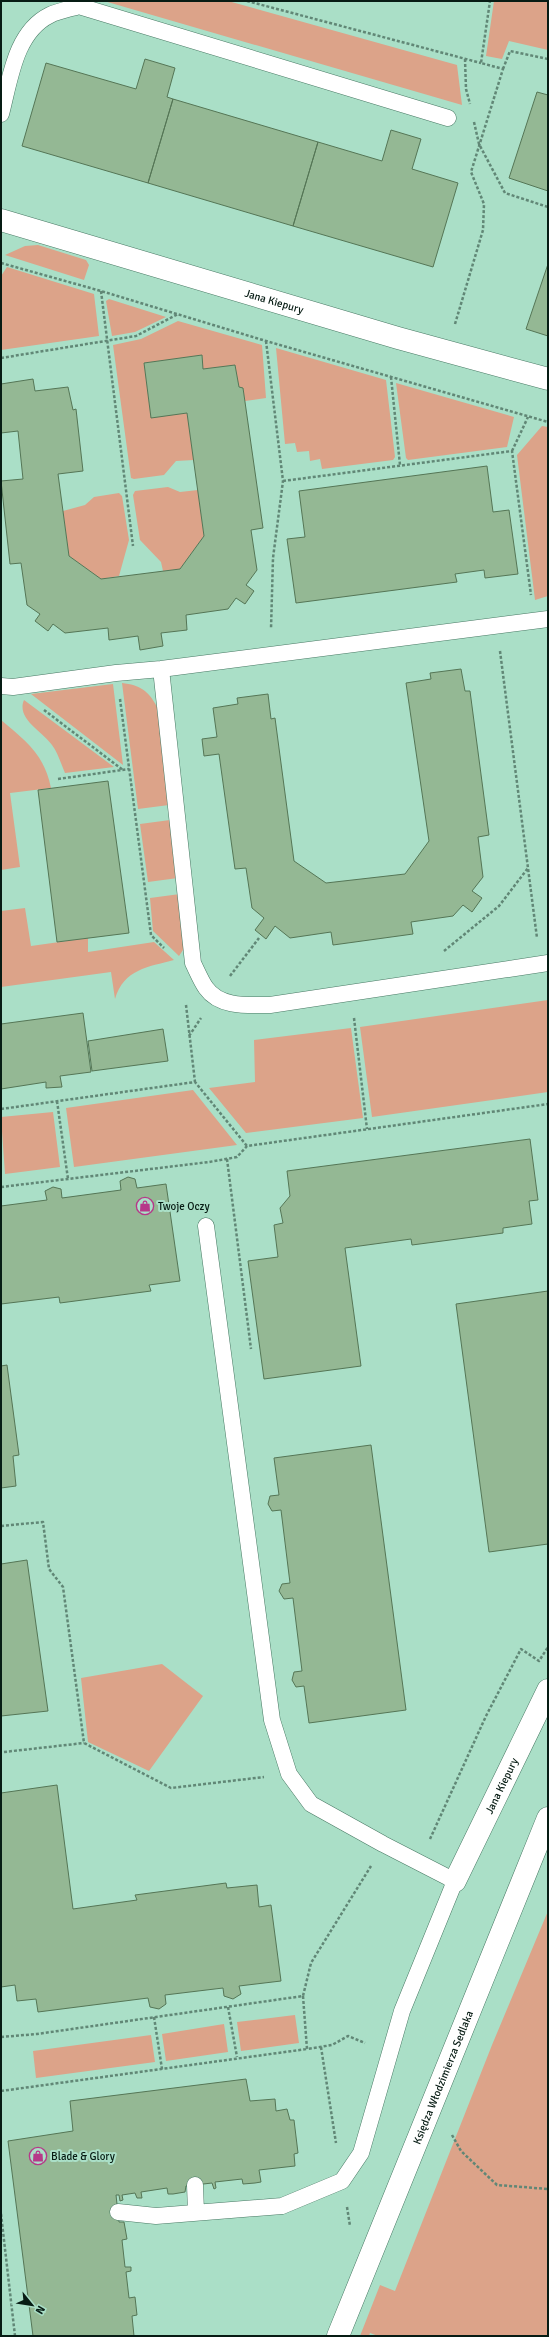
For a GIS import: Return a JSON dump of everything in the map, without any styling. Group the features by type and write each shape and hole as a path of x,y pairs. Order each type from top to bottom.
{"street":[{"name":"Jana Kiepury","path":"1,220 447,351 548,379"},
{"name":"Jana Kiepury","path":"455,1881 548,1690"},
{"name":"Księdza Włodzimierza Sedlaka","path":"338,2336 548,1818"}],"lane":[{"path":"1,114 18,51 30,30 49,16 79,6 448,118"},
{"path":"7,686 161,669 541,620"},
{"path":"161,669 193,963 206,989 215,997 234,1005 270,1005 548,963"},
{"path":"118,2212 156,2216 282,2206 342,2181 360,2153 402,2010 455,1881 383,1844 311,1804 289,1774 272,1720 206,1226"},
{"path":"195,2185 196,2212"}],"path":[{"path":"247,1 503,69"},
{"path":"481,64 490,1"},
{"path":"447,351 483,230 484,204 471,172 503,69 510,51 548,59"},
{"path":"465,58 466,89 471,110"},
{"path":"473,117 479,144 505,193 548,207"},
{"path":"1,264 101,290 266,341 548,422"},
{"path":"101,290 134,546"},
{"path":"1,358 136,336 178,314"},
{"path":"266,341 283,481 273,558 270,619 272,654"},
{"path":"391,377 400,465"},
{"path":"528,417 512,452 541,620"},
{"path":"283,481 512,452"},
{"path":"500,648 538,939"},
{"path":"116,673 150,935 181,963 193,963"},
{"path":"7,686 123,770"},
{"path":"58,779 129,769"},
{"path":"443,952 499,906 528,868"},
{"path":"352,993 367,1129"},
{"path":"185,1000 195,1082 247,1146"},
{"path":"1,1109 195,1082"},
{"path":"57,1101 68,1179"},
{"path":"1,1187 227,1159 237,1157 247,1146 548,1104"},
{"path":"227,1159 251,1351"},
{"path":"1,1526 43,1522 49,1569 64,1588 84,1743"},
{"path":"429,1843 486,1716 520,1649 539,1661 548,1647"},
{"path":"4,1752 84,1743 171,1788 289,1774"},
{"path":"307,2049 303,1996 311,1963 357,1890 383,1844"},
{"path":"1,2037 37,2034 228,2008 303,1996"},
{"path":"228,2008 237,2057"},
{"path":"154,2018 162,2069"},
{"path":"1,2091 237,2057 307,2049 332,2045 348,2036 390,2054"},
{"path":"433,2099 461,2151 496,2185 548,2189"},
{"path":"1,2214 15,2336"}],"shaded area":[{"path":"104,1 228,1 457,65 462,105"},
{"path":"494,1 548,1 548,50 509,41 502,59 486,56"},
{"path":"38,245 86,260 89,265 84,280 5,255 25,246"},
{"path":"7,267 94,294 99,336 1,350 1,276"},
{"path":"109,299 166,317 135,332 112,336 106,301"},
{"path":"178,321 262,345 266,398 245,401 243,388 239,387 235,365 203,369 202,355 144,363 151,417 187,413 194,460 176,461 164,475 134,479 131,478 113,345 141,339"},
{"path":"276,348 386,380 395,457 393,460 322,469 320,459 310,461 309,451 297,452 295,443 285,444"},
{"path":"396,383 514,417 507,447 408,460 406,458"},
{"path":"542,426 548,427 548,596 535,600 517,455"},
{"path":"168,487 180,492 198,490 204,536 180,569 163,571 161,562 140,540 133,495 135,491"},
{"path":"119,493 122,496 129,540 119,576 101,579 69,556 63,511 85,505 94,497"},
{"path":"122,683 139,687 151,697 157,707 169,805 138,809"},
{"path":"113,684 123,765 31,694"},
{"path":"24,700 114,767 65,773 58,755 52,745 27,719 22,707"},
{"path":"1,720 26,742 39,757 48,776 51,788 10,793 20,867 1,870"},
{"path":"170,820 178,878 148,882 140,824"},
{"path":"180,894 187,944 179,956 153,931 150,898"},
{"path":"25,908 31,946 88,938 88,952 154,942 174,960 146,968 131,975 124,981 115,999 111,972 1,987 1,911"},
{"path":"548,1000 548,1092 372,1117 360,1027"},
{"path":"351,1028 363,1118 246,1133 209,1088 255,1082 254,1040"},
{"path":"193,1090 237,1145 74,1167 66,1108"},
{"path":"53,1112 60,1167 5,1174 1,1117"},
{"path":"162,1664 203,1696 149,1771 88,1742 81,1678"},
{"path":"548,1911 548,2336 378,2336 370,2333 369,2336 360,2336 380,2285 395,2291 492,2045"},
{"path":"295,2015 299,2043 241,2051 237,2022"},
{"path":"224,2024 228,2052 166,2061 162,2034"},
{"path":"151,2035 155,2062 36,2078 33,2051"}],"building":[{"path":"145,59 175,68 167,97 173,99 148,183 22,146 46,63 136,89"},
{"path":"537,92 548,95 548,191 509,178"},
{"path":"173,99 318,142 293,226 148,183"},
{"path":"391,130 421,139 412,169 458,183 433,267 293,226 318,142 382,161"},
{"path":"548,264 548,336 526,329"},
{"path":"202,355 203,369 235,365 239,387 243,388 263,528 251,530 257,570 246,585 254,591 245,604 236,598 228,609 186,615 187,630 161,633 163,646 140,650 138,636 109,640 108,628 65,633 53,624 48,631 35,621 40,614 27,605 21,563 10,564 1,481 23,479 18,431 1,433 1,384 33,379 35,391 68,387 73,410 76,409 83,471 58,474 69,556 101,579 180,569 204,536 187,413 151,418 144,363"},
{"path":"487,466 493,512 509,510 518,574 485,578 484,570 455,574 457,582 296,603 287,539 305,537 299,491"},
{"path":"461,669 465,691 470,691 489,835 478,837 483,877 472,891 482,898 472,912 463,905 453,916 411,922 413,934 333,945 331,932 290,938 275,926 266,939 255,930 264,918 252,908 246,868 235,869 219,754 204,756 202,739 217,737 213,708 238,704 237,698 268,694 271,719 275,718 294,861 326,883 405,874 429,841 406,683 431,679 430,673"},
{"path":"108,781 129,933 57,942 38,790"},
{"path":"83,1013 91,1072 60,1076 62,1087 46,1088 46,1082 1,1089 1,1024"},
{"path":"163,1029 168,1061 92,1071 88,1041"},
{"path":"530,1139 538,1200 529,1201 532,1224 503,1228 503,1233 412,1245 411,1239 345,1248 361,1366 264,1379 248,1261 278,1257 274,1225 283,1223 280,1208 290,1196 287,1171"},
{"path":"128,1177 135,1179 137,1188 166,1184 180,1281 149,1285 151,1291 60,1303 59,1297 1,1304 1,1206 47,1200 45,1191 53,1187 61,1189 62,1198 121,1190 120,1181"},
{"path":"548,1291 548,1544 489,1552 456,1304"},
{"path":"7,1365 19,1455 13,1456 16,1486 1,1488 1,1366"},
{"path":"371,1445 406,1710 309,1723 304,1686 296,1687 292,1680 294,1672 302,1671 293,1598 284,1599 279,1591 282,1584 290,1583 281,1510 272,1511 268,1504 270,1496 279,1495 274,1458"},
{"path":"27,1560 48,1711 1,1716 1,1564"},
{"path":"57,1785 73,1909 137,1900 135,1895 226,1883 227,1888 257,1885 259,1907 271,1905 281,1981 239,1986 241,1994 233,1999 224,1996 223,1988 165,1995 166,2004 159,2009 150,2007 148,1998 38,2012 36,1999 17,2001 15,1985 1,1987 1,1793"},
{"path":"246,2079 250,2101 275,2099 276,2111 287,2109 290,2120 294,2120 298,2153 294,2154 295,2166 259,2170 261,2182 255,2183 243,2184 242,2179 215,2182 216,2188 214,2189 212,2183 186,2186 185,2192 173,2194 168,2194 167,2188 141,2192 142,2198 137,2198 135,2193 122,2195 123,2200 120,2201 119,2195 116,2195 119,2222 124,2222 127,2239 122,2240 125,2267 131,2267 131,2271 126,2272 129,2298 135,2297 137,2315 132,2316 134,2336 33,2336 8,2141 73,2131 70,2101"}],"place":[{"name":"Twoje Oczy","path":"145,1206"},
{"name":"Blade & Glory","path":"38,2156"}]}
